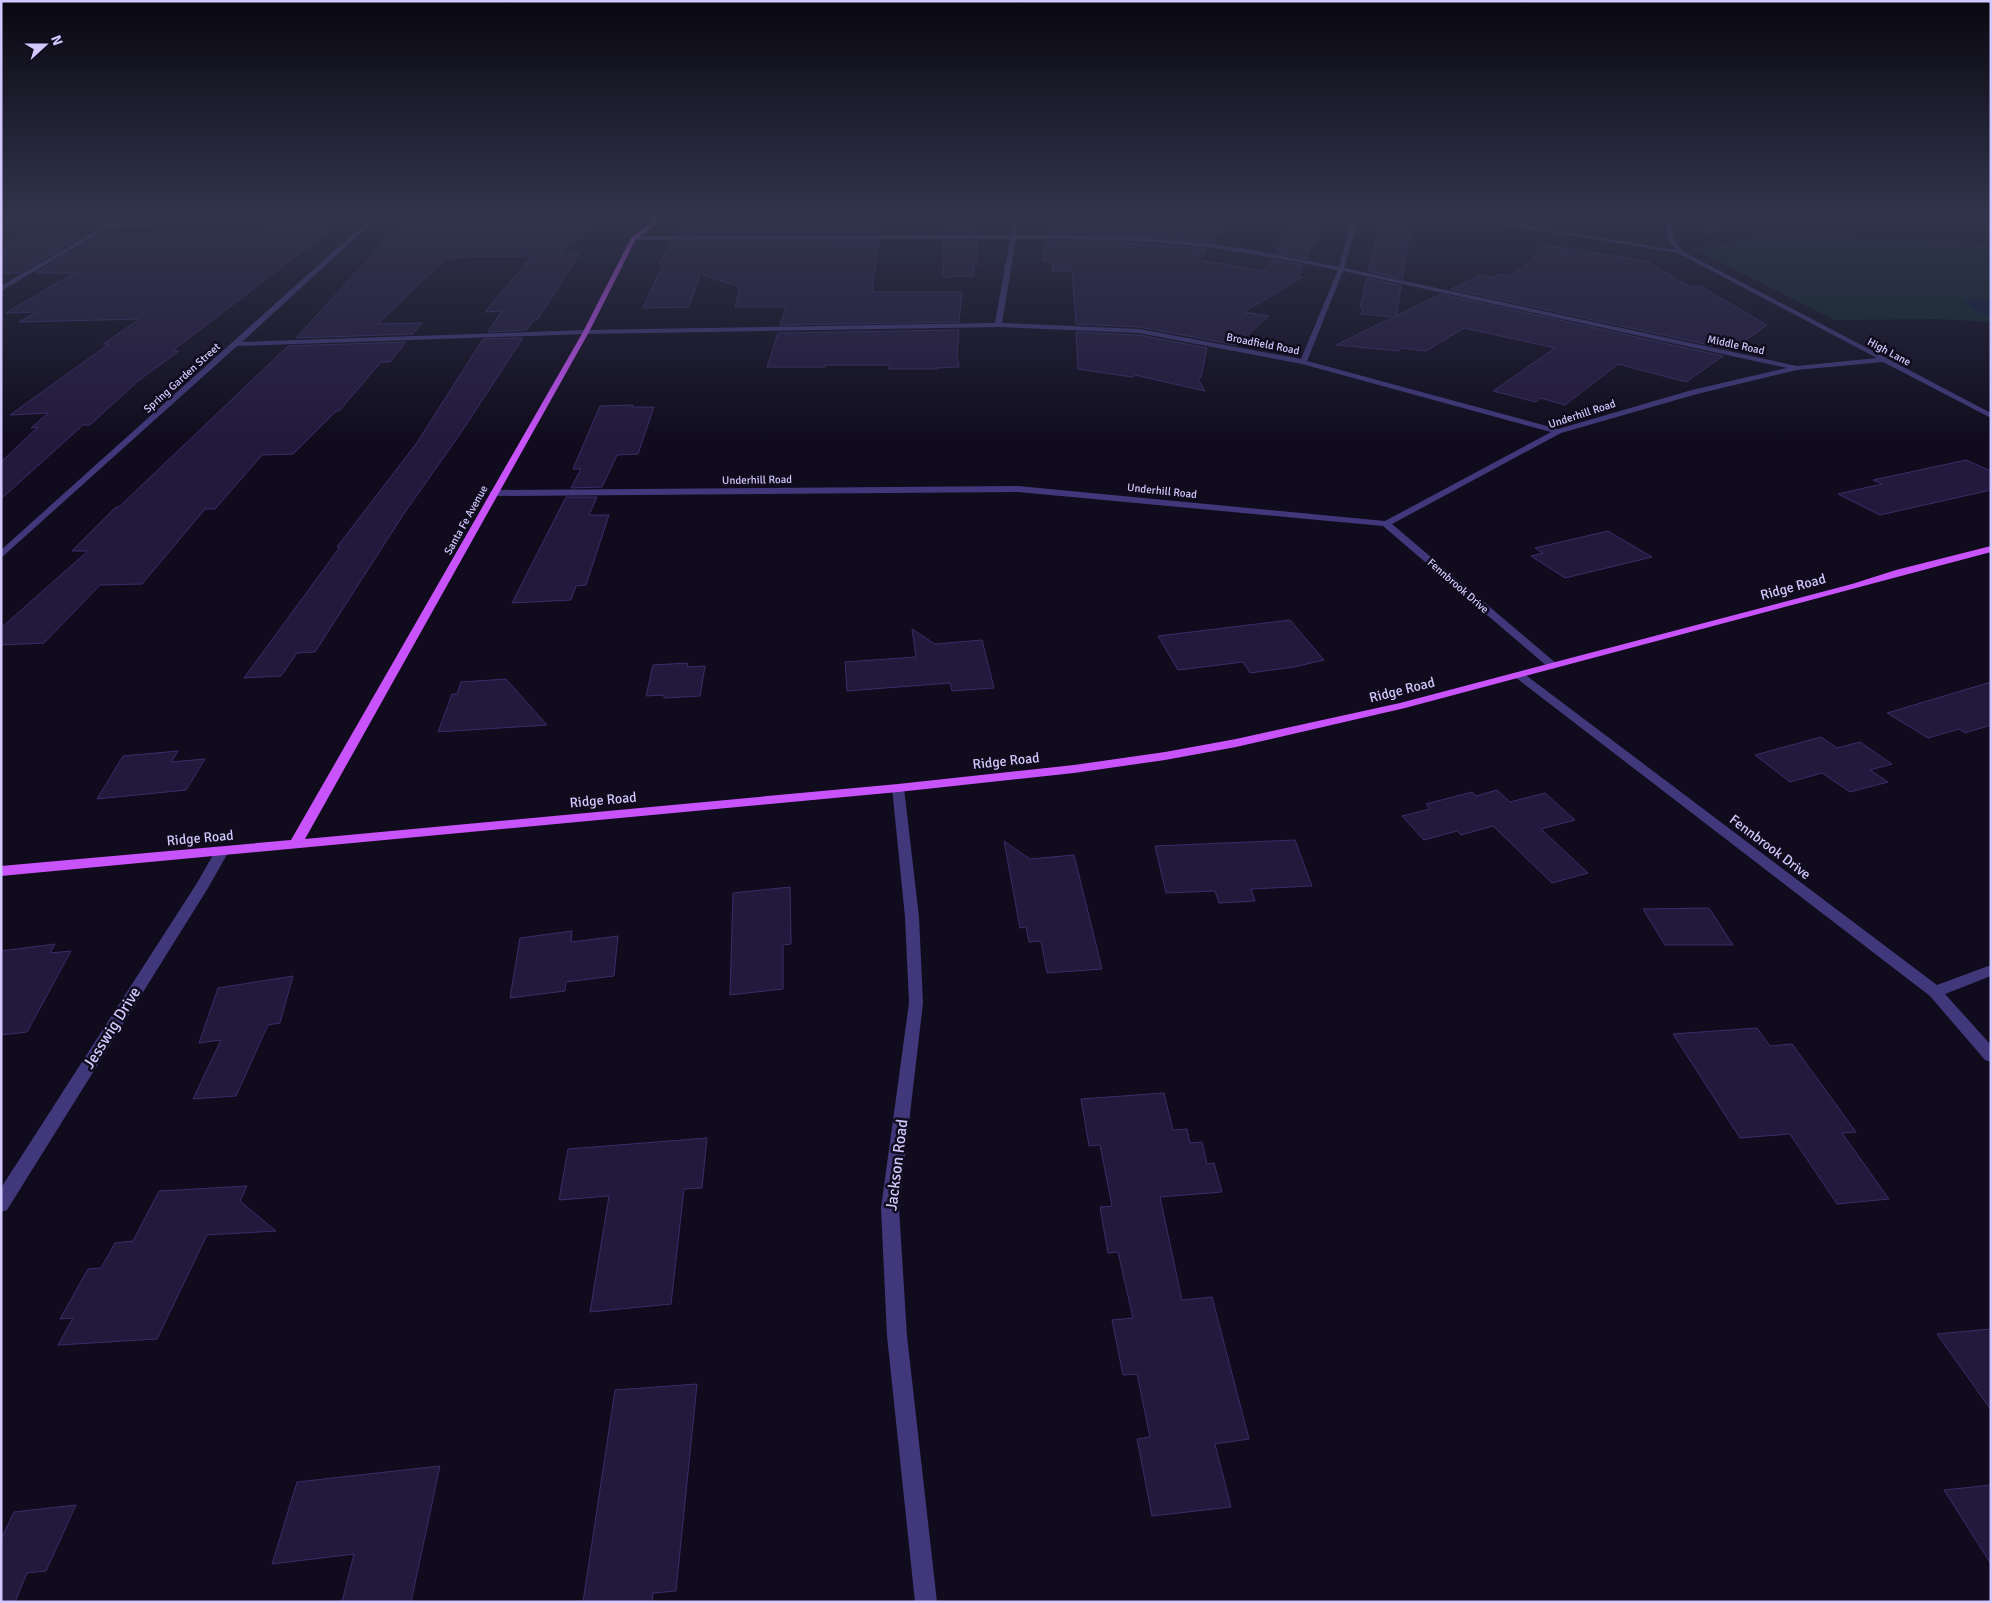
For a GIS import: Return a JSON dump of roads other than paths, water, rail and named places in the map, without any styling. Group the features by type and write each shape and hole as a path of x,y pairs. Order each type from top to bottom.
{"main road":[{"name":"Santa Fe Avenue","path":"296,843 312,810 586,332 607,291"},
{"name":"Ridge Road","path":"1,871 898,788 1116,763 1236,743 1392,708 1991,549"}],"street":[{"name":"Spring Garden Street","path":"1,555 295,291"},
{"path":"998,325 1004,291"},
{"path":"1303,362 1332,291"},
{"name":"Middle Road","path":"1441,291 1797,368 1883,360"},
{"name":"High Lane","path":"1753,291 1991,416"},
{"name":"Broadfield Road","path":"237,344 586,332 998,325 1138,332 1303,362 1558,431"},
{"name":"Underhill Road","path":"493,493 1018,489 1386,524 1558,431 1695,392 1797,368"},
{"name":"Fennbrook Drive","path":"1386,524 1553,666"},
{"name":"Fennbrook Drive","path":"1519,675 1936,992 1991,1056"},
{"name":"Jackson Road","path":"898,788 912,917 916,1003 890,1208 897,1336 926,1602"},
{"name":"Jesswig Drive","path":"1,1204 203,885 222,851"},
{"path":"1936,992 1991,970"}],"water":[{"path":"1961,300 1991,301 1991,315 1983,315"}]}
